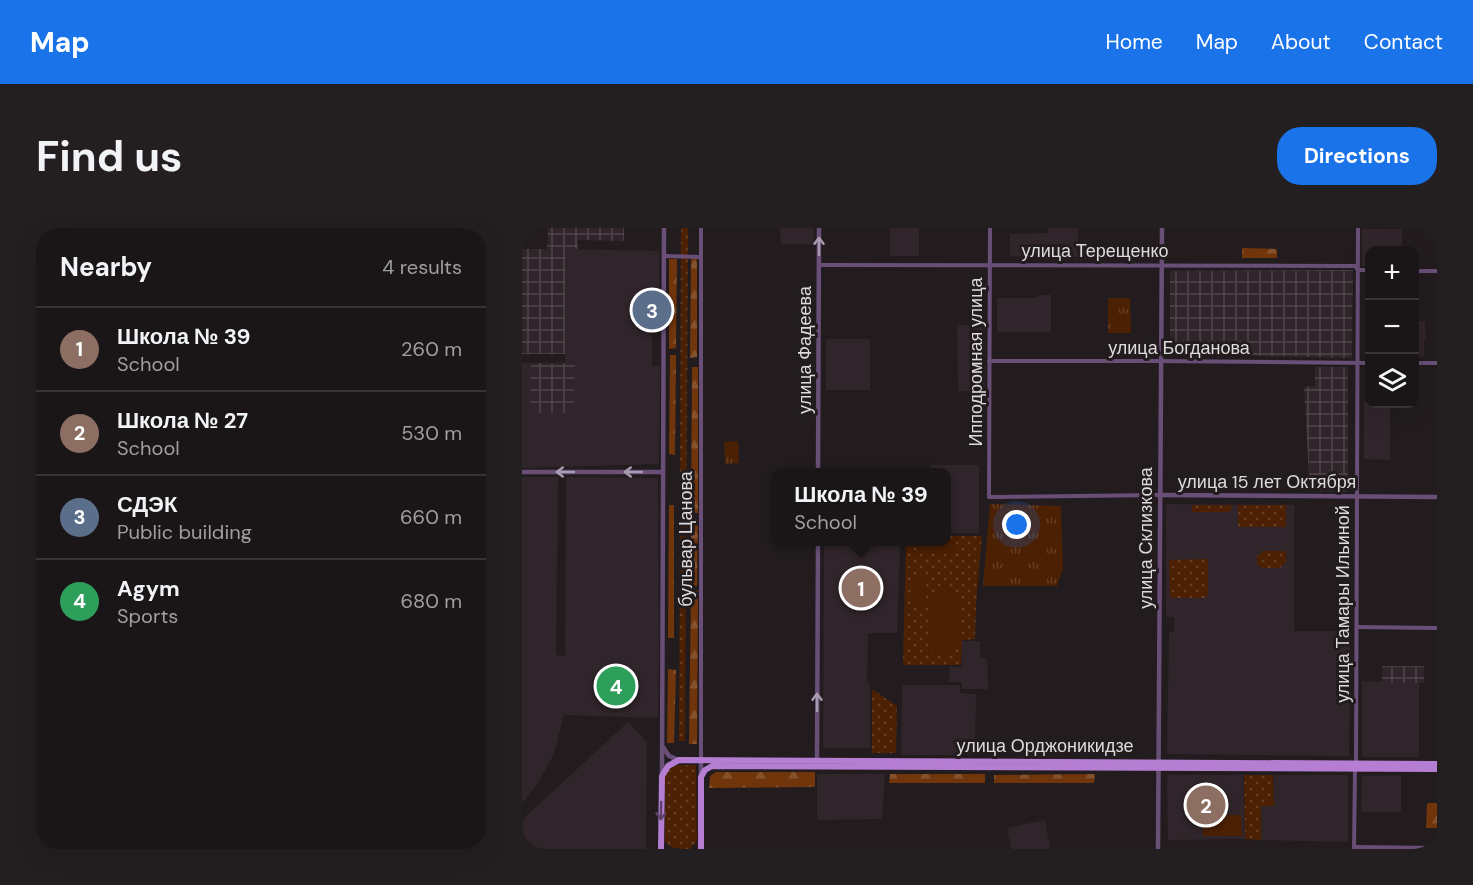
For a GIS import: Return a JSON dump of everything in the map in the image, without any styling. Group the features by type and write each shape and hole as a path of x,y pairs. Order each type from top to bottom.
{"main road":[{"name":"улица Орджоникидзе","path":"679,760 1159,765 1437,764"},
{"path":"662,777 668,766 679,760"},
{"path":"892,767 898,761"},
{"name":"улица Орджоникидзе","path":"701,777 705,770 712,766 1159,765"},
{"name":"улица Орджоникидзе","path":"1356,766 1437,769"},
{"name":"бульвар Цанова","path":"662,777 662,847"},
{"name":"бульвар Цанова","path":"700,847 701,777"}],"street":[{"name":"бульвар Цанова","path":"662,777 664,228"},
{"name":"бульвар Цанова","path":"701,228 701,777"},
{"name":"улица Фадеева","path":"818,468 819,228"},
{"name":"Ипподромная улица","path":"989,496 990,228"},
{"name":"улица Склизкова","path":"1158,849 1162,228"},
{"name":"улица Тамары Ильиной","path":"1354,848 1358,228"},
{"path":"664,256 700,256"},
{"name":"улица Терещенко","path":"819,265 1355,266 1358,270 1365,270"},
{"path":"1419,271 1437,271"},
{"name":"улица Богданова","path":"989,361 1365,363"},
{"path":"1419,363 1437,363"},
{"path":"522,472 663,471"},
{"name":"улица 15 лет Октября","path":"989,496 1437,497"},
{"path":"817,760 818,546"},
{"path":"1357,627 1437,628"},
{"path":"662,741 667,754 679,760"},
{"path":"1354,848 1437,848"}],"shaded area":[{"path":"548,228 624,228 624,241 578,240 578,249 566,249 565,354 522,354 522,249 547,249"},
{"path":"780,228 813,228 814,244 781,244"},
{"path":"890,228 919,228 919,256 890,256"},
{"path":"1048,228 1078,228 1078,257 1010,256 1010,234 1048,233"},
{"path":"1362,229 1402,229 1402,246 1365,246 1365,266 1362,266"},
{"path":"566,249 659,251 659,322 652,330 652,366 660,366 659,464 522,468 522,363 531,363 531,412 574,363 565,363"},
{"path":"1353,270 1352,358 1170,354 1170,271"},
{"path":"1038,295 1051,295 1051,332 997,332 997,298 1036,298"},
{"path":"1419,321 1425,321 1424,357 1419,357"},
{"path":"957,325 985,325 985,391 958,391"},
{"path":"826,339 870,339 870,390 826,390"},
{"path":"531,363 575,363 574,413 530,413"},
{"path":"1315,367 1348,367 1348,492 1310,491 1304,387 1315,386"},
{"path":"1365,401 1365,408 1390,408 1390,460 1364,459"},
{"path":"931,465 979,465 979,533 951,533 951,468 931,468"},
{"path":"522,477 558,477 556,655 565,656 566,477 658,478 659,655 658,718 564,715 553,756 538,783 522,803"},
{"path":"1166,504 1294,505 1294,631 1350,631 1349,756 1167,754 1169,632 1174,631 1174,617 1166,617"},
{"path":"824,546 900,546 897,633 868,633 867,682 870,683 870,748 823,748"},
{"path":"962,641 980,641 980,658 987,659 988,689 962,689 962,682 949,682 950,667 962,667"},
{"path":"1382,666 1424,666 1424,683 1382,683"},
{"path":"1362,681 1419,683 1419,757 1362,757"},
{"path":"902,685 960,685 960,693 976,694 975,755 901,755"},
{"path":"628,722 647,742 646,849 522,849 523,819"},
{"path":"817,774 885,774 882,819 817,820"},
{"path":"1167,775 1243,775 1245,839 1168,840"},
{"path":"1274,775 1348,775 1348,842 1261,840 1261,806 1274,806"},
{"path":"1401,775 1401,812 1361,812 1362,776"},
{"path":"1045,820 1050,849 1011,849 1007,828"}],"green space":[{"path":"681,228 688,228 685,741 679,741"},
{"path":"1242,248 1277,249 1277,258 1242,258"},
{"path":"669,259 677,259 676,348 669,349"},
{"path":"691,259 697,259 697,357 690,358"},
{"path":"1108,298 1130,298 1131,333 1108,333"},
{"path":"670,355 676,355 675,455 669,454"},
{"path":"692,367 698,367 698,513 691,513"},
{"path":"738,441 739,463 725,464 724,442"},
{"path":"990,504 1061,506 1063,568 1057,586 983,586"},
{"path":"669,505 674,505 674,638 668,638"},
{"path":"1192,505 1232,505 1231,511 1227,512 1192,512"},
{"path":"1238,505 1286,505 1286,527 1238,527"},
{"path":"691,523 698,523 697,586 691,586"},
{"path":"951,536 982,536 975,639 962,640 961,665 903,665 906,546 951,546"},
{"path":"951,542 956,542 956,553 921,552 921,546 951,546"},
{"path":"1262,551 1286,551 1286,562 1280,568 1261,568 1257,565 1257,555 1260,555"},
{"path":"1208,559 1208,595 1205,598 1170,598 1169,560"},
{"path":"911,578 926,578 926,607 911,607"},
{"path":"943,589 952,591 959,603 957,645 948,656 935,654 929,642 930,601 935,593"},
{"path":"698,590 697,744 689,744 691,591"},
{"path":"668,669 676,670 674,743 667,743"},
{"path":"872,689 897,706 896,753 872,753"},
{"path":"678,765 696,765 697,841 690,849 672,847 665,841 665,775 670,768"},
{"path":"716,772 815,772 815,787 709,788 710,776"},
{"path":"890,774 985,774 985,783 889,783"},
{"path":"1095,774 1094,783 994,783 994,775"},
{"path":"1244,775 1273,775 1274,806 1261,806 1261,840 1245,839"},
{"path":"1427,803 1437,803 1437,828 1426,828"},
{"path":"1241,815 1242,836 1203,836 1203,816"}],"place":[{"name":"СДЭК","path":"652,310"},
{"name":"Школа № 39","path":"861,588"},
{"name":"Agym","path":"616,686"},
{"name":"Школа № 27","path":"1206,805"}]}
